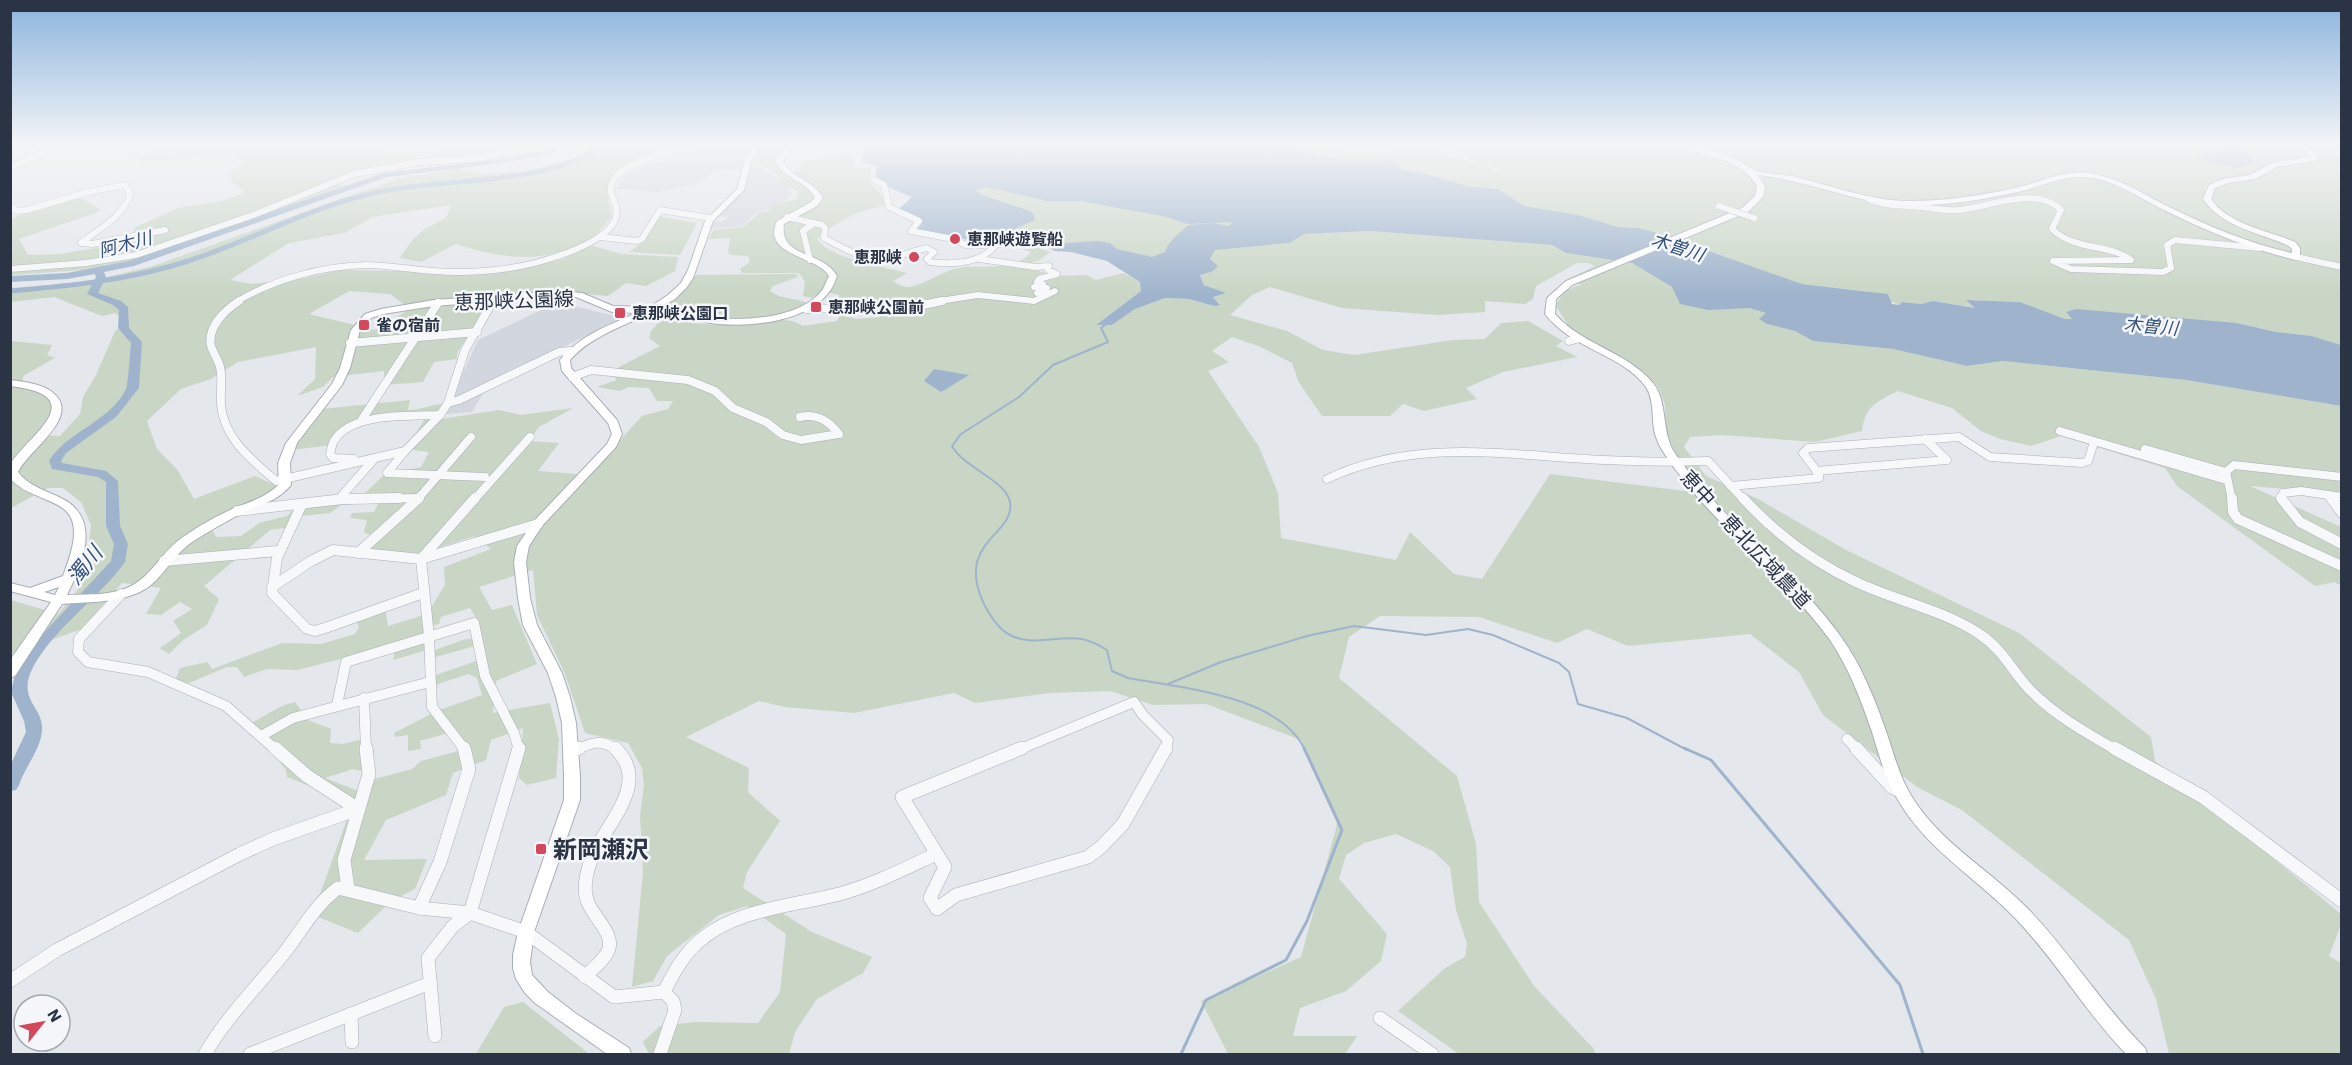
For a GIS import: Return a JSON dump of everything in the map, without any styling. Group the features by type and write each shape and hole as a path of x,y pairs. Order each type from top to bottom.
{"street":[{"path":"10,206 17,211 27,210 75,196"},
{"path":"130,196 128,202 100,230 81,243 92,244 165,230"},
{"path":"10,269 86,264 136,255 256,214 301,196"},
{"path":"405,452 276,481 234,442 225,424 221,408 220,368 210,348 211,334 223,313 260,291 318,270 368,265 449,272 509,268 566,253 600,237 615,221 618,215 610,196"},
{"path":"448,403 459,400 559,352 570,351 673,296 689,278 711,218 733,196"},
{"path":"806,309 814,303 833,279 828,268 784,246 778,227 788,217 811,206 819,198 818,196"},
{"path":"886,196 889,207 907,213 919,221 911,231 953,239 966,245 996,245 979,259"},
{"name":"恵中・恵北広域農道","path":"1758,196 1756,201 1745,210 1563,286 1551,302 1550,314 1573,340 1626,366 1650,386 1657,400 1663,440 1676,463 1803,600 1835,638 1865,690 1888,762 1901,791 1916,815 1939,841 2011,903 2036,928 2114,1030 2138,1054"},
{"path":"1856,196 1890,207 1940,210 1958,210 2028,199 2042,199 2057,205 2061,210 2052,229 2055,234 2076,243 2117,253 2130,258 2131,261 2072,259 2053,261 2071,269 2163,272 2171,268 2167,246 2175,240 2262,248"},
{"path":"1868,199 1900,203 1949,202 1982,196"},
{"path":"2142,196 2152,202 2262,248 2342,267"},
{"path":"2208,196 2207,199 2214,209 2229,218 2292,244 2298,252 2295,254 2296,257"},
{"path":"1719,206 1754,218"},
{"path":"600,237 637,241 642,239 660,210 711,218"},
{"path":"788,217 824,227 824,238 870,258 890,258 927,248 934,251 927,259 932,263 979,259 1035,267 1049,266 1048,270 1057,274 1039,279 1037,282 1043,284 1034,287 1047,288 1037,293 1055,291 1034,301 978,295 925,303 890,312 844,308 806,309"},
{"path":"810,260 803,231 814,223"},
{"name":"恵那峡公園線","path":"285,479 284,460 294,439 340,381 350,343 358,324 373,313 438,303 574,294 612,309 652,309 727,321 783,316 806,309"},
{"path":"485,477 387,473 440,415 448,403 465,350 495,298"},
{"path":"361,421 438,303"},
{"path":"350,343 477,332"},
{"path":"570,351 565,360 566,369 613,422 618,434 612,445 538,524 523,546 520,562 530,625 555,673 569,723 572,751 572,800 526,932 521,955 524,978 538,995 622,1054"},
{"path":"572,377 591,370 688,380 715,391 733,408 766,422 790,438 811,440 839,434 828,421 812,415 800,417"},
{"path":"10,383 40,388 49,393 55,401 56,409 52,423 16,461 12,472 16,479 24,485 64,504 75,513 80,525 80,538 68,579 58,600 19,656 10,673"},
{"path":"374,459 333,458 330,449 339,434 361,421 440,415"},
{"path":"2060,431 2226,476"},
{"path":"358,553 419,498 471,437"},
{"path":"419,909 440,862 469,769 466,751 432,707 429,636 421,559 530,437"},
{"path":"1731,486 1816,479 1819,477 1803,453 1805,449 1959,437 1990,457 2082,463 2088,461 2094,442"},
{"path":"1816,471 1947,460 1925,439"},
{"path":"2145,449 2226,476"},
{"path":"1327,478 1378,459 1428,450 1676,463 1708,461 1768,525 1793,545 1856,582 1932,610 1978,633 2002,652 2030,689 2068,723 2203,797 2267,843 2342,902"},
{"path":"339,499 374,459"},
{"path":"2226,476 2234,465 2342,477"},
{"path":"2226,476 2232,493 2233,512 2238,519 2342,566"},
{"path":"10,587 58,600 75,600 121,594 145,585 164,561 186,540 237,511 280,492 285,485 285,479"},
{"path":"2342,497 2288,491 2281,498 2289,513 2304,528 2342,543"},
{"path":"2328,495 2342,513"},
{"path":"237,511 339,499 419,498"},
{"path":"302,504 278,551 271,577 272,593 307,629 315,631 423,593"},
{"path":"272,587 333,550 421,559 538,524"},
{"path":"164,561 278,551"},
{"path":"28,592 47,588 68,579"},
{"path":"121,594 79,639 78,652 82,657 88,662 99,665 127,668 155,675 194,694 226,706 276,752 307,776 358,809"},
{"path":"337,705 346,662 474,623 487,681 505,719 517,737 519,750 470,913 453,926 428,958 435,1036"},
{"path":"261,736 293,718 430,682"},
{"path":"348,888 344,860 369,774 364,698"},
{"path":"1134,702 1143,715 1168,740 1164,753 1120,828 1102,848 1088,857 956,895 937,909 930,898 945,867 936,854 902,797 1134,702"},
{"path":"1847,740 1871,762 1892,787 1901,791"},
{"path":"572,751 598,741 610,742 624,757 630,776 623,802 595,850 589,869 585,889 588,903 598,921 603,925 610,945 607,953 585,977"},
{"path":"10,981 57,951 240,854 273,839 358,809"},
{"path":"664,992 684,957 707,934 722,926 761,911 795,906 847,892 891,876 936,854"},
{"path":"205,1054 228,1017 285,952 310,914 331,892 338,888 348,888 419,909 470,913 526,932 614,997 664,992"},
{"path":"250,1054 430,983"},
{"path":"660,1054 675,1010 673,1001 664,992"},
{"path":"351,1014 352,1042"},
{"path":"1380,1018 1432,1054"}],"shaded area":[{"path":"736,196 790,196 780,204 755,214 742,226 710,229 712,222 723,221 728,217 716,216"},
{"path":"558,302 623,318 489,383 472,412 444,414 478,340"}],"green space":[{"path":"236,196 319,196 137,260 97,269 11,275 10,220 19,215 81,197 101,211 19,239 28,255 60,254 136,241 134,228 178,208 222,201"},
{"path":"350,196 607,196 612,216 591,239 561,252 516,257 456,244 421,262 400,258 419,234 446,218 451,205 373,217 344,233 289,243 230,280 252,284 304,278 341,270 523,268 563,259 590,245 621,254 678,257 675,271 646,286 626,283 608,296 553,291 493,296 457,353 457,359 434,362 423,382 385,385 384,371 333,377 323,387 297,396 315,379 316,347 238,362 211,379 181,389 147,421 157,449 177,469 194,499 255,476 277,486 244,514 212,528 216,537 241,536 259,523 287,516 296,507 364,494 383,476 421,467 429,452 405,449 425,419 362,423 345,431 331,445 285,451 321,409 410,400 408,410 442,404 441,419 499,410 521,415 573,408 539,427 529,441 559,443 538,471 588,475 642,416 668,409 673,401 657,401 649,388 628,387 620,391 597,387 617,380 609,372 660,346 649,338 651,331 664,317 717,325 775,319 803,326 837,321 840,315 857,319 878,317 880,310 837,304 839,295 822,291 812,298 803,296 805,282 799,273 742,273 740,269 750,262 748,256 731,255 728,252 730,238 709,239 713,230 743,227 759,213 768,211 774,205 797,199 797,196 882,196 885,206 848,217 817,239 823,246 845,257 907,273 893,281 901,286 917,285 957,268 1008,265 1030,253 1022,250 1037,247 1050,252 1040,260 1031,263 1031,269 1058,276 1086,275 1096,280 1123,273 1141,282 1141,291 1097,324 1112,325 1135,309 1165,298 1189,299 1214,306 1220,304 1212,296 1225,293 1204,285 1200,274 1213,271 1218,266 1209,259 1215,250 1290,243 1303,234 1370,231 1552,245 1566,253 1632,263 1672,287 1732,307 1749,308 1767,313 1767,324 1795,331 1813,341 1893,349 1967,366 2003,361 2186,380 2341,406 2341,494 2250,486 2341,527 2341,586 2335,582 2315,586 2177,486 2165,468 2061,436 2031,446 2000,439 1981,431 1952,408 1898,391 1884,398 1869,410 1862,431 1815,442 1723,435 1690,437 1684,447 1706,476 1758,499 1846,550 2019,633 2151,737 2155,761 2341,914 2341,924 2329,956 2341,963 2341,1054 2169,1054 2156,999 2129,940 1962,810 1917,787 1823,715 1799,672 1750,634 1628,646 1587,629 1557,643 1479,617 1380,616 1349,637 1339,678 1457,776 1476,844 1479,902 1534,986 1593,1048 1596,1054 1459,1054 1398,1011 1445,968 1465,957 1467,944 1456,910 1450,867 1433,851 1396,834 1364,843 1346,855 1339,879 1387,934 1381,961 1346,991 1300,1008 1293,1036 1357,1036 1345,1054 1228,1054 1201,1001 1301,957 1338,821 1301,740 1206,704 1153,705 1110,691 1050,693 975,703 954,693 854,713 785,707 759,701 686,737 749,768 748,792 780,821 747,872 743,888 812,932 872,957 863,973 817,999 795,1032 789,1054 649,1054 643,1042 660,1026 695,1022 758,1023 780,992 786,934 747,906 719,915 667,956 653,981 632,987 643,872 640,816 644,785 642,768 628,743 585,733 565,674 537,615 533,570 479,587 492,610 512,605 537,664 496,681 493,713 550,703 559,739 556,778 527,785 519,778 523,728 491,740 486,760 453,773 446,795 386,820 364,860 427,859 415,889 391,901 358,933 306,912 320,894 353,803 287,777 286,770 276,757 271,738 251,734 244,726 295,702 308,720 331,729 330,743 343,744 359,740 375,751 364,764 366,772 353,769 325,778 366,794 373,785 368,782 371,780 412,769 421,761 469,748 455,731 420,741 421,749 408,751 408,735 395,737 394,733 439,710 482,695 477,678 468,674 435,685 433,676 479,660 475,646 432,658 432,651 466,639 478,638 476,618 470,608 441,617 439,624 430,626 425,634 424,651 393,660 397,644 298,670 267,669 244,677 237,667 227,667 184,685 176,678 180,668 207,662 212,669 282,643 321,644 355,634 359,627 356,619 385,608 388,626 427,614 445,585 444,567 491,549 475,536 418,554 366,550 374,537 364,532 367,520 350,518 352,513 374,512 380,500 346,502 330,513 291,517 285,528 270,530 204,586 219,599 207,625 183,640 169,654 160,648 181,633 173,621 192,609 180,602 161,615 146,614 161,588 122,583 82,629 11,654 11,600 58,614 84,582 91,525 81,502 63,488 48,488 11,508 11,341 52,345 47,355 55,358 23,376 22,387 42,393 49,399 54,409 40,435 60,436 80,414 83,397 96,375 115,331 126,323 116,313 102,316 54,297 11,302 11,288 86,282 153,266","holes":["1577,263 1588,263 1595,266 1568,279 1581,285 1566,292 1556,306 1571,330 1645,374 1658,387 1665,404 1666,431 1693,492 1550,474 1482,579 1454,574 1410,532 1396,560 1281,538 1278,493 1259,447 1208,371 1229,362 1212,351 1232,337 1261,347 1292,363 1298,381 1322,416 1390,416 1403,404 1424,411 1477,399 1466,388 1503,372 1577,357 1556,346 1563,341 1528,321 1501,323 1485,339 1453,340 1354,355 1323,350 1287,331 1230,315 1252,295 1270,287 1342,308 1437,315 1485,312 1485,301 1525,304 1533,299 1536,286","349,291 390,294 410,309 375,330 309,314"]},
{"path":"970,196 1077,196 1241,218 1236,229 1153,261 1084,243 1052,250 1024,238 1001,248 992,244 1000,237 992,233"},
{"path":"1508,196 2341,196 2341,345 2312,336 2276,332 2237,323 2065,319 2020,302 1972,300 1976,308 1933,301 1921,304 1902,302 1899,305 1866,291 1802,284 1639,228 1618,227 1578,215 1523,206"},
{"path":"658,216 697,223 680,255 629,252 642,243"},
{"path":"797,274 797,277 773,286 770,291 779,296 809,304 778,314 730,318 699,314 665,305 674,300 696,275"},
{"path":"523,1002 587,1054 476,1054 504,1007"}],"water":[{"path":"909,196 984,196 1030,211 1035,220 1004,233 986,235 967,243 964,239 914,231 922,224 920,220 898,210 912,197"},
{"name":"木曽川","path":"1024,196 1508,196 1524,206 1578,215 1618,227 1639,228 1661,234 1802,284 1888,294 1892,304 1899,305 1902,302 1921,304 1933,301 1975,308 1966,300 2020,302 2065,319 2072,319 2066,312 2076,309 2237,323 2276,332 2312,336 2341,345 2341,406 2186,380 2003,361 1967,366 1893,349 1813,341 1795,331 1767,324 1759,319 1766,313 1749,308 1708,310 1680,304 1672,287 1632,263 1566,253 1552,245 1370,231 1304,234 1290,243 1215,250 1210,259 1218,266 1213,271 1200,275 1204,285 1226,293 1213,297 1220,305 1214,306 1189,299 1165,298 1135,309 1112,325 1096,325 1141,291 1140,282 1107,261 1071,252 1054,251 1048,246 1098,241 1110,243 1117,249 1152,257 1165,252 1172,240 1188,225 1213,223 1229,226 1232,222 1187,224 1167,217 1081,201 1047,201"},
{"path":"934,369 969,375 941,392 924,381"}],"waterway":[{"name":"阿木川","path":"10,279 67,276 131,264 327,196"},
{"path":"10,291 98,281 164,268 208,254 319,210 363,196"},
{"name":"濁川","path":"10,785 34,732 34,726 19,692 22,674 31,658 60,623 118,562 121,544 113,526 112,481 102,474 56,466 55,461 61,451 112,414 133,388 137,342 123,328 124,309 117,303 92,294 101,277 99,271"},
{"path":"1106,324 1101,328 1108,342 1053,365 1019,397 961,434 952,446 966,461 1001,487 1010,502 1009,513 1004,523 988,542 976,566 977,583 984,604 1002,629 1010,635 1028,640 1073,638 1085,640 1107,650 1112,671 1128,678 1227,697 1252,706 1274,717 1292,732 1305,750"},
{"path":"1168,684 1221,662 1307,636 1354,626 1426,635 1468,629 1493,635 1559,663 1569,672 1578,704 1627,718 1687,750"},
{"path":"1684,748 1711,760 1900,985 1923,1054"},
{"path":"1181,1054 1206,1000 1286,960 1307,921 1342,830 1305,750"}],"place":[{"name":"恵那峡遊覧船","path":"955,239"},
{"name":"恵那峡","path":"914,257"},
{"name":"恵那峡公園前","path":"816,307"},
{"name":"恵那峡公園口","path":"620,313"},
{"name":"雀の宿前","path":"364,325"},
{"name":"新岡瀬沢","path":"541,849"}]}
